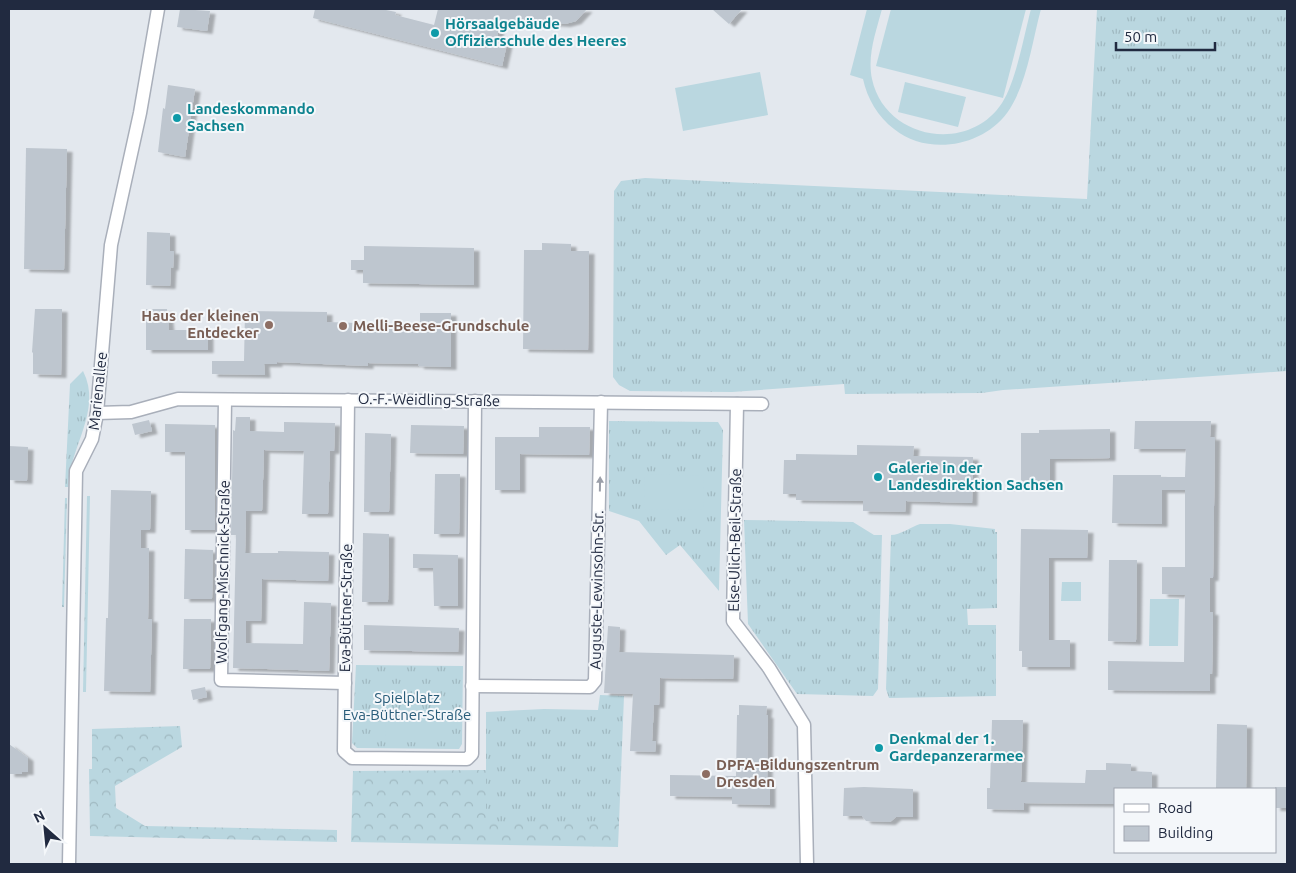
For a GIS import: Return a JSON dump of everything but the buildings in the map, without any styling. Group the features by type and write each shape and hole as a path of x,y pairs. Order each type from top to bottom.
{"street":[{"name":"Marienallee","path":"70,864 76,471 92,440 97,413 112,245 140,113 158,9"},
{"name":"O.-F.-Weidling-Straße","path":"97,413 131,412 178,399 475,400 762,404"},
{"name":"Wolfgang-Mischnick-Straße","path":"225,400 221,680 345,683"},
{"name":"Eva-Büttner-Straße","path":"348,400 344,751 352,758 468,759 472,754 475,400"},
{"name":"Auguste-Lewinsohn-Str.","path":"472,686 590,688 595,681 601,402"},
{"name":"Else-Ulich-Beil-Straße","path":"737,404 733,621 768,668 804,726 806,864"}],"green space":[{"path":"867,9 882,9 873,44 871,61 872,79 880,100 893,116 910,127 930,133 950,134 970,129 987,119 1002,103 1015,71 1031,9 1041,9 1024,76 1014,102 1007,113 996,125 983,134 954,144 922,143 894,129 874,107 863,79 850,75"},
{"path":"891,9 1026,9 1003,98 876,66"},
{"path":"1097,9 1287,9 1287,371 982,393 845,394 844,384 732,392 630,391 619,385 613,377 614,191 621,181 645,178 1087,199"},
{"path":"760,72 768,115 683,131 675,88"},
{"path":"905,82 966,97 958,127 898,112"},
{"path":"83,371 88,386 87,415 70,472 68,487 65,487 70,384"},
{"path":"609,421 718,422 723,430 719,591 680,545 666,555 639,521 609,511"},
{"path":"645,474 704,476 703,510 644,509"},
{"path":"87,496 90,496 86,692 83,692"},
{"path":"65,498 67,498 64,607 62,607"},
{"path":"744,520 853,522 874,535 882,535 878,689 873,696 797,694 748,624"},
{"path":"920,524 950,524 995,529 995,532 997,532 997,608 967,609 968,625 996,625 996,696 889,698 886,689 891,535"},
{"path":"1062,582 1081,582 1081,601 1061,601"},
{"path":"1150,599 1179,599 1178,646 1149,646"},
{"name":"Spielplatz Eva-Büttner-Straße","path":"356,665 463,666 462,744 459,749 357,748 352,743"},
{"path":"600,695 624,696 619,823 486,823 486,712 544,709 598,710"},
{"path":"386,722 433,723 433,742 385,742"},
{"path":"180,726 182,747 115,786 116,808 145,826 337,830 337,842 90,836 89,769 92,769 92,729"},
{"path":"486,770 486,823 619,823 618,847 351,842 353,771"}],"place":[{"name":"Hörsaalgebäude Offizierschule des Heeres","path":"435,33"},
{"name":"Landeskommando Sachsen","path":"177,118"},
{"name":"Haus der kleinen Entdecker","path":"269,325"},
{"name":"Melli-Beese-Grundschule","path":"343,326"},
{"name":"Galerie in der Landesdirektion Sachsen","path":"878,477"},
{"name":"Denkmal der 1. Gardepanzerarmee","path":"879,748"},
{"name":"DPFA-Bildungszentrum Dresden","path":"706,774"}]}
